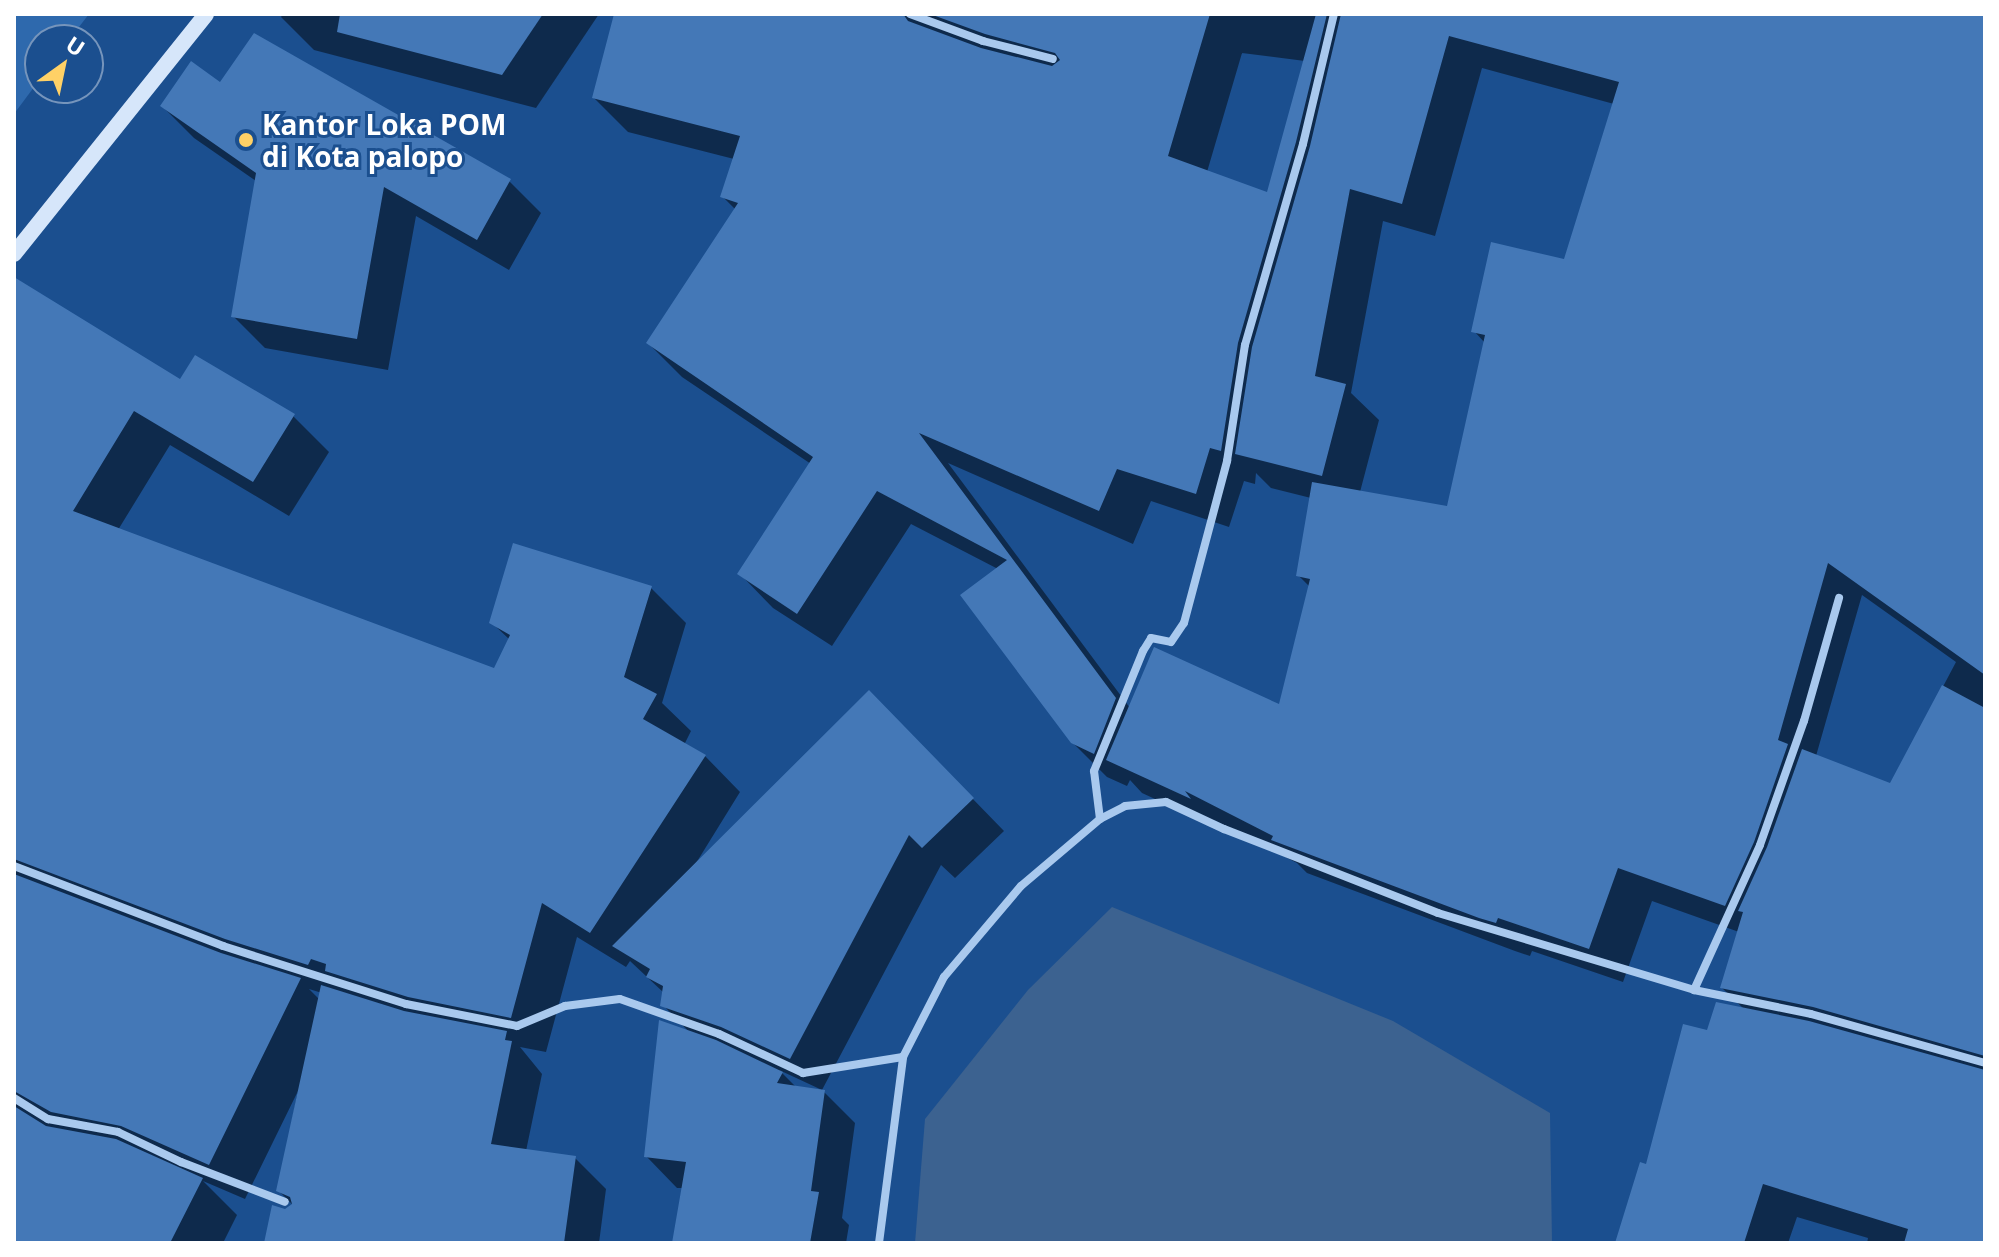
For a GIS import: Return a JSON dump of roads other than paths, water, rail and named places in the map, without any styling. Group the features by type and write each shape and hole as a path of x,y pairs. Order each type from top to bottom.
{"street":[{"path":"14,254 206,14"},
{"path":"910,14 983,41 1053,59"},
{"path":"1100,819 1094,771 1143,651 1151,638 1171,642 1184,623 1227,461 1245,345 1303,144 1334,14"},
{"path":"1694,990 1760,845 1804,721 1839,598"},
{"path":"879,1243 903,1057 944,977 1021,886 1100,819 1125,806 1166,802 1224,829 1438,913 1694,990 1811,1014 1985,1063"},
{"path":"14,866 223,946 406,1004 517,1026 565,1006 620,999 719,1034 803,1073 903,1057"},
{"path":"14,1098 48,1119 118,1132 181,1162 285,1202"}],"place":[{"name":"Kantor Loka POM di Kota palopo","path":"246,140"}]}
